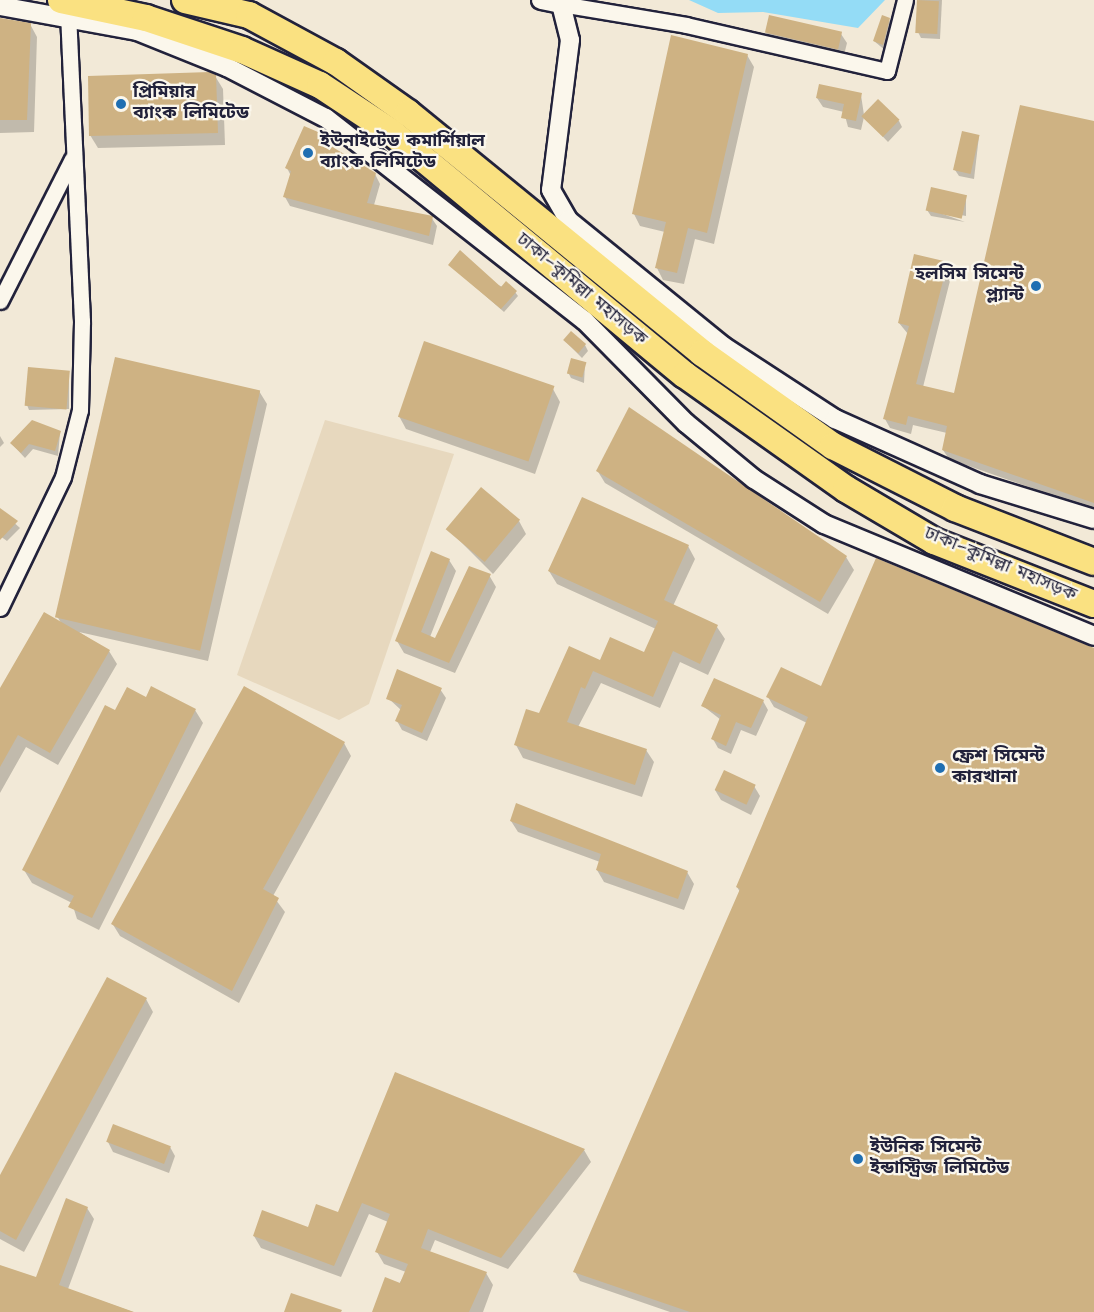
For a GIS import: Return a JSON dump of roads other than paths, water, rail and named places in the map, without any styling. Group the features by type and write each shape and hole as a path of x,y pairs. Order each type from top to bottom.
{"highway":[{"name":"ঢাকা–কুমিল্লা মহাসড়ক","path":"185,0 249,15"},
{"name":"ঢাকা–কুমিল্লা মহাসড়ক","path":"218,0 336,62 408,113 702,353 832,446 955,508 1094,562"},
{"name":"ঢাকা–কুমিল্লা মহাসড়ক","path":"65,8 146,18 242,50 320,85 391,132 685,375 846,489 934,541 1094,604"}],"street":[{"path":"541,0 686,25 887,71 905,0"},
{"path":"561,4 570,40 569,78 551,190 568,220 723,346 835,419 980,484 1094,519"},
{"path":"0,6 65,8 181,48 326,118 584,320 686,423 754,479 824,524 1094,636"},
{"path":"0,608 63,477 80,410 82,321 65,8"},
{"path":"0,301 73,156"}],"water":[{"path":"689,0 885,0 858,28 763,12 718,13"}],"place":[{"name":"প্রিমিয়ার ব্যাংক লিমিটেড","path":"121,104"},
{"name":"ইউনাইটেড কমার্শিয়াল ব্যাংক লিমিটেড","path":"308,153"},
{"name":"হলসিম সিমেন্ট প্ল্যান্ট","path":"1036,286"},
{"name":"ফ্রেশ সিমেন্ট কারখানা","path":"940,768"},
{"name":"ইউনিক সিমেন্ট ইন্ডাস্ট্রিজ লিমিটেড","path":"858,1159"}]}
